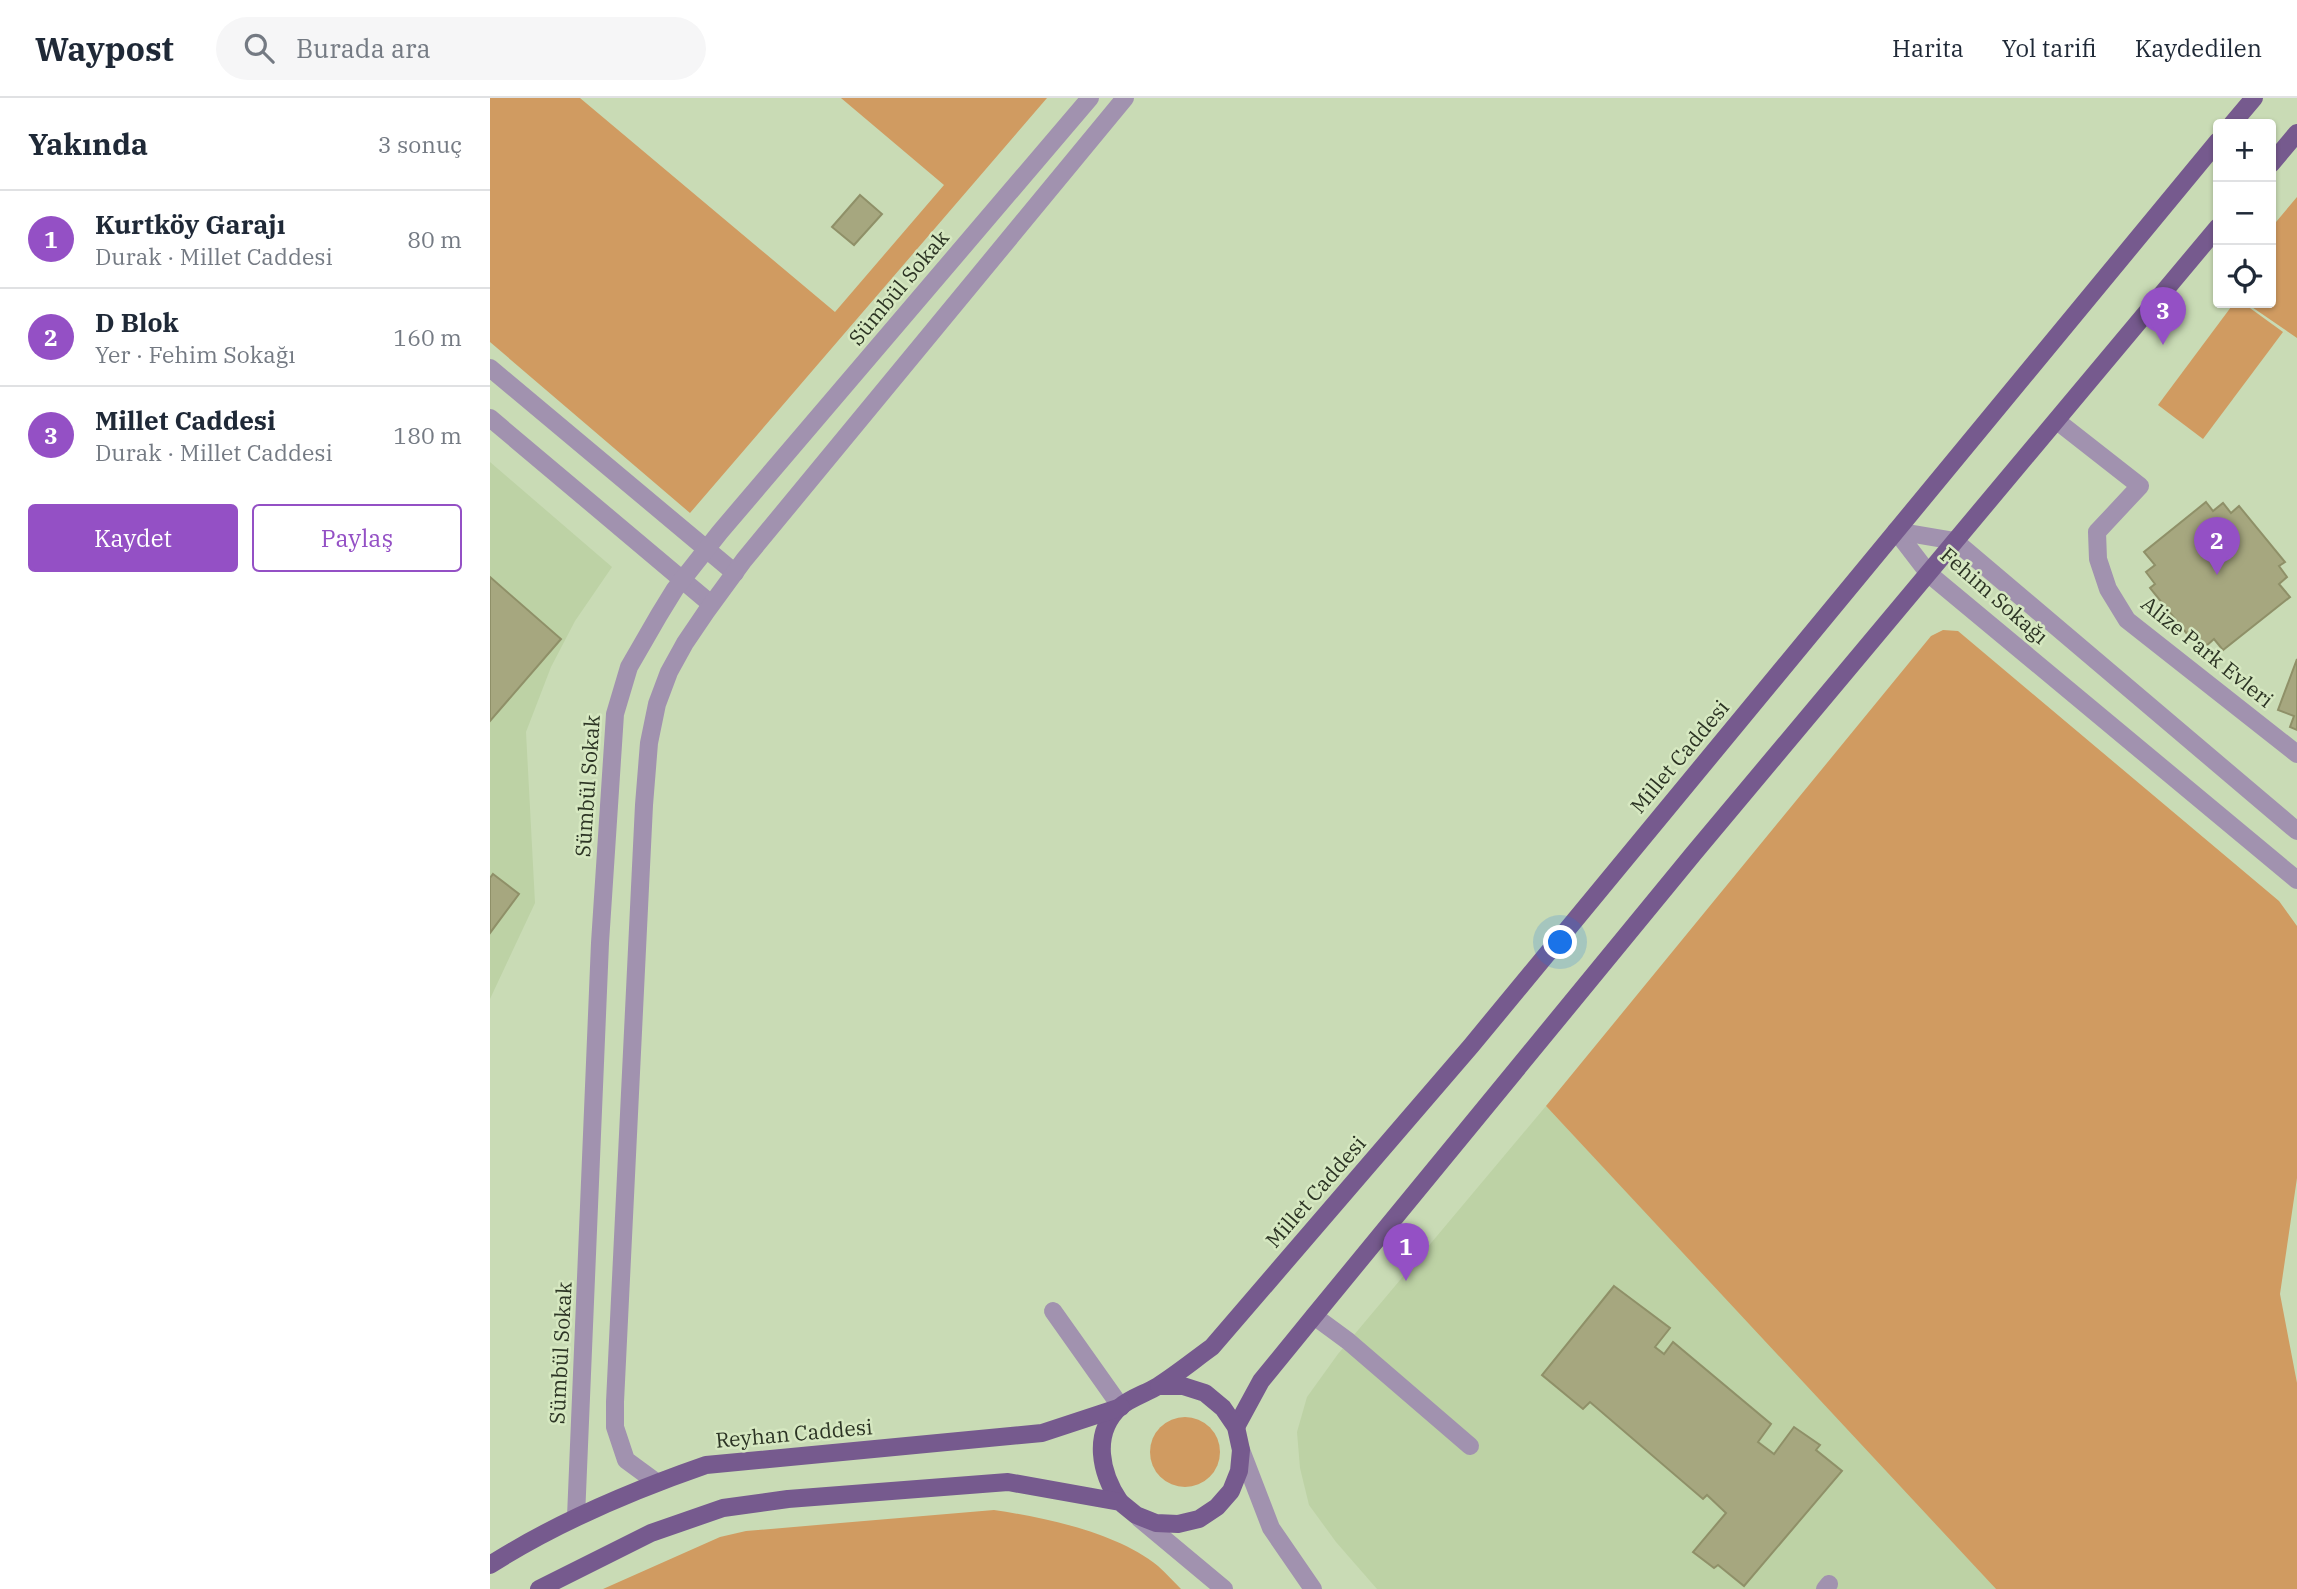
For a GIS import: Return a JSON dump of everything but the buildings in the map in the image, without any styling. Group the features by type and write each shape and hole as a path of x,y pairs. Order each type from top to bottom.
{"main road":[{"path":"2236,119 2254,98"},
{"path":"2276,158 2297,133"},
{"name":"Millet Caddesi","path":"1159,1386 1212,1348 1471,1046 2213,147"},
{"path":"1236,1427 1261,1381 1314,1316 1694,853 2213,233"},
{"path":"1183,1385 1205,1393 1223,1408 1236,1427 1241,1450 1239,1471 1231,1491 1217,1507 1199,1519 1178,1524 1156,1523 1136,1515 1120,1502 1108,1485 1102,1465 1102,1444 1108,1424 1121,1407 1159,1386 1183,1385"},
{"name":"Reyhan Caddesi","path":"490,1565 576,1517 656,1482 706,1465 1042,1433 1121,1407"},
{"path":"539,1589 652,1533 723,1508 788,1499 1008,1482 1120,1502"}],"street":[{"name":"Sümbül Sokak","path":"576,1517 600,943 615,714 629,667 682,580 706,550 1090,98"},
{"path":"656,1482 626,1460 615,1427 643,806 649,743 657,704 685,643 711,604 1125,98"},
{"path":"490,368 735,573"},
{"path":"490,418 711,604"},
{"name":"Alize Park Evleri","path":"2057,421 2140,486 2097,532 2098,559 2108,589 2127,620 2297,754"},
{"name":"Fehim Sokağı","path":"1896,531 1955,541 2297,831"},
{"name":"Fehim Sokağı","path":"1896,531 1929,574 2297,880"},
{"path":"1053,1311 1121,1407"},
{"path":"1314,1316 1348,1341 1470,1446"},
{"path":"1241,1450 1271,1528 1313,1589"},
{"path":"1136,1515 1224,1589"}],"shaded area":[{"path":"490,98 580,98 835,312 944,185 841,98 1047,98 690,513 490,342"},
{"path":"2297,197 2297,338 2253,308 2276,308 2276,222"},
{"path":"2230,308 2250,308 2283,332 2203,439 2158,405"},
{"path":"490,462 612,567 575,621 551,667 526,732 535,903 490,999"},
{"path":"1943,630 1958,631 2279,901 2297,926 2297,1178 2280,1294 2297,1383 2297,1589 1996,1589 1546,1106 1931,636"},
{"path":"1546,1106 1996,1589 1377,1589 1336,1542 1309,1505 1300,1468 1297,1432 1307,1397 1338,1354"},
{"path":"1192,1417 1205,1423 1214,1432 1218,1438 1218,1466 1210,1477 1199,1485 1178,1487 1160,1477 1152,1466 1150,1445 1160,1427 1171,1419"},
{"path":"994,1510 1058,1522 1101,1535 1141,1554 1158,1566 1181,1589 603,1589 720,1537 746,1531"}],"place":[{"name":"Millet Caddesi","path":"2163,345"},
{"name":"D Blok","path":"2217,575"},
{"name":"Kurtköy Garajı","path":"1406,1281"}]}
